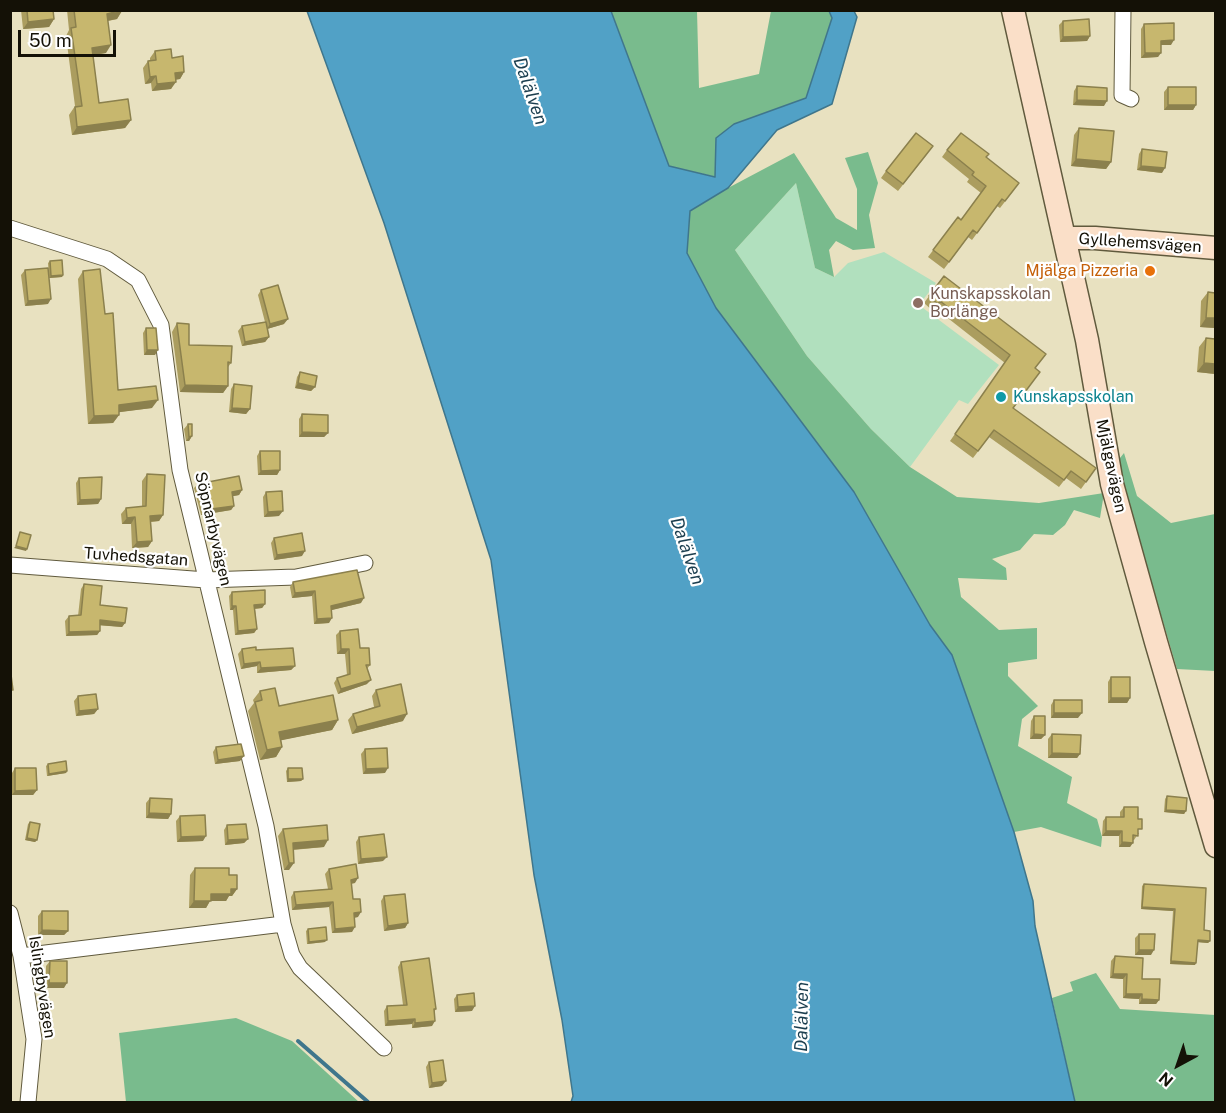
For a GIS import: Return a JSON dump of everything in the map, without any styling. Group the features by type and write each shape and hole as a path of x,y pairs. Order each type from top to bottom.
{"street":[{"name":"Mjälgavägen","path":"1013,10 1087,340 1112,484 1215,846"},
{"path":"1123,10 1122,94 1131,99"},
{"name":"Söpnarbyvägen","path":"10,228 107,259 138,280 161,325 180,470 266,826 283,924 292,955 300,968 384,1048"},
{"name":"Gyllehemsvägen","path":"1065,238 1095,238 1215,248"},
{"name":"Tuvhedsgatan","path":"10,565 206,580 296,577 365,563"},
{"name":"Islingbyvägen","path":"10,913 21,956 34,1039 28,1102"},
{"path":"21,956 283,924"}],"green space":[{"path":"611,11 697,11 699,88 759,74 771,11 829,11 832,18 806,98 734,124 716,177 669,166"},
{"path":"868,152 878,183 869,215 875,248 853,250 836,241 829,250 834,277 815,268 796,183 735,250 807,356 871,429 910,467 957,497 1039,503 1104,493 1100,518 1074,510 1065,525 1053,535 1034,534 1020,550 992,559 1006,568 1007,580 958,578 961,597 999,630 1037,628 1037,659 1008,663 1008,676 1038,706 1022,719 1018,746 1072,777 1067,803 1097,819 1102,837 1101,847 1041,827 1014,832 952,655 930,625 854,492 716,308 687,253 690,211 794,153 836,218 857,230 857,189 845,158"},
{"path":"796,183 815,268 834,277 848,263 884,252 936,283 919,305 999,365 968,404 959,400 910,467 871,429 807,356 735,250"},
{"path":"1124,453 1137,496 1171,523 1215,514 1215,671 1177,669 1116,463"},
{"path":"1096,973 1120,1009 1215,1015 1215,1102 1075,1102 1052,998 1073,991 1070,982"},
{"path":"236,1018 292,1041 359,1102 126,1102 119,1033"}],"water":[{"name":"Dalälven","path":"307,11 611,11 669,166 715,177 716,138 734,124 806,98 832,18 829,11 854,11 857,17 832,104 777,130 728,188 690,211 687,253 716,308 854,492 930,625 952,655 1014,832 1033,901 1035,926 1075,1102 571,1102 573,1096 562,1020 534,875 491,560 384,223"}],"building":[{"path":"27,10 53,10 54,19 28,22"},
{"path":"74,10 122,10 107,14 111,45 92,48 99,103 128,99 131,120 77,127 75,107 82,106 71,28 76,27"},
{"path":"1089,19 1090,36 1063,37 1063,21"},
{"path":"1174,23 1174,40 1161,41 1161,53 1145,53 1144,24"},
{"path":"171,49 172,58 183,56 184,72 175,73 176,82 157,84 156,76 150,77 148,61 156,60 155,51"},
{"path":"1077,86 1107,88 1107,101 1077,100"},
{"path":"1168,87 1196,87 1196,105 1168,105"},
{"path":"1079,128 1114,131 1111,162 1076,159"},
{"path":"916,133 933,146 903,184 886,171"},
{"path":"961,133 989,154 986,157 1019,183 1005,201 1002,199 977,233 973,230 949,262 933,250 958,217 961,220 986,186 972,175 974,172 947,150"},
{"path":"1142,149 1167,152 1165,168 1141,166"},
{"path":"62,260 63,275 51,276 50,261"},
{"path":"48,268 51,299 28,301 25,270"},
{"path":"100,269 105,314 113,313 118,390 156,386 158,400 119,405 119,415 94,416 83,271"},
{"name":"Kunskapsskolan","path":"944,276 1046,354 1035,368 1040,372 1013,408 1096,468 1086,482 1071,471 1064,480 994,430 978,451 955,434 1010,355 940,301 938,304 929,296"},
{"path":"278,285 288,319 270,324 261,290"},
{"path":"1208,292 1215,293 1215,318 1206,318"},
{"path":"266,322 269,337 245,342 242,326"},
{"path":"177,323 189,324 189,345 232,346 231,363 228,362 228,386 185,385"},
{"path":"146,328 156,328 158,350 147,350"},
{"path":"1206,338 1215,339 1215,364 1204,363"},
{"path":"300,372 317,376 315,387 298,383"},
{"path":"234,384 252,386 250,409 232,408"},
{"path":"302,414 328,415 328,433 302,432"},
{"path":"188,424 192,424 192,436 189,437"},
{"path":"260,451 280,451 280,470 261,471"},
{"path":"147,474 165,475 163,515 150,516 152,541 137,542 135,517 127,518 126,508 146,506"},
{"path":"239,476 242,490 232,492 234,506 204,510 198,484"},
{"path":"102,477 101,499 80,500 79,478"},
{"path":"282,491 283,511 268,512 266,492"},
{"path":"20,532 31,535 27,549 16,546"},
{"path":"302,533 305,551 277,555 274,538"},
{"path":"357,570 364,598 331,606 332,618 317,619 315,591 295,593 293,582"},
{"path":"84,584 102,586 100,605 127,608 125,623 100,620 100,631 69,632 69,616 81,615"},
{"path":"265,590 265,604 254,605 257,629 238,631 236,606 232,606 232,592"},
{"path":"358,629 360,648 369,648 370,665 366,665 371,680 341,689 337,678 350,674 349,649 341,649 340,631"},
{"path":"256,647 256,650 293,648 295,666 261,668 260,662 244,664 242,649"},
{"path":"10,667 13,690 10,690"},
{"path":"1111,677 1130,677 1130,698 1111,698"},
{"path":"401,684 407,714 357,727 353,714 380,706 376,690"},
{"path":"275,688 279,706 333,695 338,720 279,732 282,747 267,750 255,702 262,700 260,691"},
{"path":"96,694 98,709 79,711 78,696"},
{"path":"1054,700 1082,700 1082,713 1054,713"},
{"path":"1034,716 1045,716 1045,735 1034,734"},
{"path":"1052,734 1081,735 1080,754 1052,753"},
{"path":"241,744 244,756 218,760 216,747"},
{"path":"387,748 388,768 366,769 365,749"},
{"path":"66,761 67,771 49,774 48,764"},
{"path":"15,768 36,768 37,790 15,791"},
{"path":"288,768 302,768 303,779 288,779"},
{"path":"1167,796 1187,798 1186,811 1166,810"},
{"path":"150,798 172,799 171,814 149,813"},
{"path":"1124,807 1138,807 1138,819 1142,819 1142,829 1138,829 1138,836 1133,835 1133,843 1122,842 1122,831 1106,831 1106,817 1124,817"},
{"path":"205,815 206,836 181,837 180,816"},
{"path":"30,822 40,824 37,840 27,838"},
{"path":"246,824 248,839 228,840 227,825"},
{"path":"327,825 328,840 293,843 294,863 289,863 283,829"},
{"path":"384,834 387,857 361,859 359,837"},
{"path":"356,864 358,878 351,880 353,899 360,899 361,912 354,913 355,927 335,929 333,902 296,905 294,892 332,889 329,869"},
{"path":"195,868 229,868 229,875 237,875 237,889 231,889 231,894 211,894 211,901 194,901"},
{"path":"1144,884 1206,888 1204,930 1210,931 1210,941 1198,940 1196,963 1171,961 1175,909 1142,907"},
{"path":"405,894 408,923 388,926 384,896"},
{"path":"42,911 68,911 68,931 42,930"},
{"path":"326,927 327,940 309,942 308,929"},
{"path":"1139,934 1155,934 1154,950 1139,950"},
{"path":"1115,956 1143,958 1142,979 1160,979 1159,1000 1142,999 1142,994 1126,994 1127,974 1113,974"},
{"path":"429,958 436,1009 434,1009 435,1021 415,1023 415,1019 388,1021 387,1006 407,1005 401,962"},
{"path":"50,961 67,961 67,983 49,983"},
{"path":"474,993 475,1006 458,1007 457,995"},
{"path":"443,1060 446,1081 432,1083 429,1062"}],"waterway":[{"path":"298,1041 368,1102"}],"place":[{"name":"Mjälga Pizzeria","path":"1150,271"},
{"name":"Kunskapsskolan Borlänge","path":"918,303"},
{"name":"Kunskapsskolan","path":"1001,397"}]}
